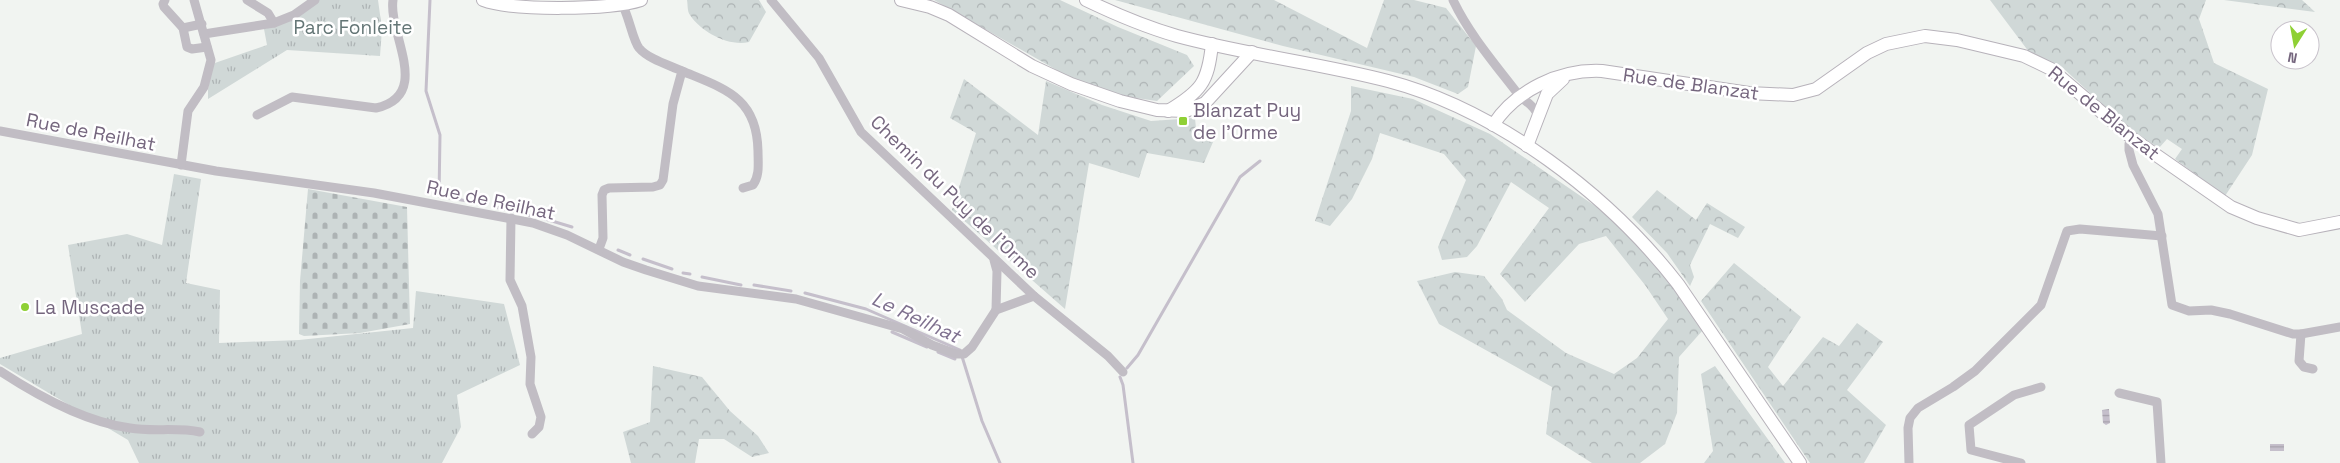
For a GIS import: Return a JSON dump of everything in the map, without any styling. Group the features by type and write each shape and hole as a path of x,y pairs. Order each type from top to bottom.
{"street":[{"path":"166,0 163,4 164,7 183,28 187,47 192,49 207,47"},
{"path":"181,165 188,111 208,80 211,60 194,0"},
{"path":"247,0 268,13 274,23"},
{"path":"204,34 233,28 252,28 274,23 294,15 315,0"},
{"path":"256,115 292,97 376,108 386,106 394,100 401,91 405,70 393,0"},
{"path":"483,0 508,6 527,7 640,0"},
{"path":"766,0 777,9"},
{"name":"Chemin du Puy de l'Orme","path":"771,0 818,58 861,132 1034,296 1108,356 1123,372"},
{"path":"902,0 930,7 949,15 1032,66 1070,84 1131,104 1168,111 1186,111 1205,103 1252,52"},
{"path":"1086,0 1117,15 1176,35 1388,81 1443,100 1493,125 1527,146 1623,222 1660,260 1800,463"},
{"path":"1454,0 1473,34 1520,96 1534,107 1538,117"},
{"path":"621,2 640,50 682,71 725,89 745,106 753,120 757,134 758,178 753,185 743,188"},
{"path":"183,28 202,24"},
{"name":"Rue de Blanzat","path":"1493,125 1503,109 1520,96 1555,78 1569,74 1602,72 1741,92 1793,95 1816,89 1867,53 1886,44 1919,36 1941,37 1998,49 2042,64 2059,74 2133,139 2220,201 2243,213 2299,230 2340,222"},
{"path":"1168,111 1189,98 1203,84 1210,66 1212,44"},
{"path":"599,249 603,238 602,195 604,190 609,188 653,187 660,185 663,180 673,104 682,71"},
{"path":"1527,146 1547,94 1569,74"},
{"name":"Rue de Reilhat","path":"0,131 181,165 374,193 511,218 541,225 599,249 623,262 698,286 796,299 903,329 932,345 960,354 972,347 996,310"},
{"path":"2133,139 2129,144 2129,150 2137,173 2158,214 2172,305 2189,311 2211,310 2230,314 2293,334 2340,327"},
{"path":"511,218 510,280 522,306 531,358 530,384 540,417 538,427 532,434"},
{"path":"1909,463 1908,428 1910,418 1918,408 1975,371 2035,312 2044,299 2067,231 2080,229 2162,236"},
{"path":"993,257 997,272 996,310 1034,296"},
{"path":"2301,334 2300,361 2304,367 2313,369"},
{"path":"0,371 21,385 73,410 105,422 131,428 186,429 200,432"},
{"path":"2021,463 1971,450 1970,425 2014,395 2042,387"},
{"path":"2120,393 2157,402 2160,463"}],"green space":[{"name":"Parc Fonleite","path":"319,0 378,0 382,29 380,56 287,50 208,99 212,64 267,45 264,29 275,26"},
{"path":"687,0 759,0 766,12 749,42 733,42 716,37 701,27 689,13"},
{"path":"934,0 1060,0 1118,27 1187,55 1194,66 1157,101 1129,97 1074,80"},
{"path":"1115,0 1274,0 1367,48 1384,0 1414,0 1446,8 1476,46 1468,87 1458,94 1414,77 1283,46"},
{"path":"1990,0 2206,0 2199,19 2214,63 2268,89 2252,155 2225,196 2175,159 2182,149 2167,139 2159,148 2129,129 2063,68 2029,52"},
{"path":"2224,0 2302,0 2315,12"},
{"path":"964,79 1038,135 1046,81 1102,105 1151,121 1195,118 1197,139 1213,142 1204,163 1147,153 1139,178 1089,163 1065,309 952,210 976,133 950,118"},
{"path":"1351,86 1413,99 1490,134 1601,210 1634,239 1678,293 1703,330 1679,357 1677,413 1665,444 1640,463 1592,463 1546,434 1552,387 1439,324 1417,281 1455,272 1484,276 1502,299 1507,310 1566,353 1614,374 1637,358 1668,319 1645,285 1606,236 1579,244 1525,302 1500,274 1549,208 1511,182 1477,246 1467,257 1442,260 1438,247 1466,180 1444,154 1380,133 1372,159 1352,199 1330,226 1315,221 1351,111"},
{"path":"174,174 201,179 186,283 220,290 219,343 299,340 413,328 416,291 504,304 520,365 457,395 461,427 442,463 139,463 128,440 0,364 0,358 82,334 68,245 127,234 162,245"},
{"path":"308,189 407,207 410,324 360,333 304,336 299,334 300,281"},
{"path":"1657,190 1696,220 1707,203 1745,227 1738,238 1710,224 1690,265 1694,277 1690,286 1667,253 1632,217"},
{"path":"1734,263 1801,317 1768,367 1783,386 1823,337 1839,346 1857,323 1883,342 1847,390 1886,425 1864,463 1810,463 1701,301"},
{"path":"653,366 702,377 730,411 758,436 769,453 752,457 724,439 699,439 695,463 631,463 623,432 650,422"},
{"path":"1715,366 1785,463 1704,463 1713,451 1701,374"}],"shaded area":[{"path":"2109,409 2110,423 2106,425 2103,423 2102,410"},
{"path":"2270,444 2284,444 2284,451 2270,451"}],"waterway":[{"name":"Le Reilhat","path":"430,0 426,91 440,135 439,196 473,202"},
{"path":"1127,368 1138,355 1240,177 1260,161"},
{"name":"Le Reilhat","path":"495,207 516,212"},
{"name":"Le Reilhat","path":"527,215 531,216"},
{"name":"Le Reilhat","path":"542,218 572,227"},
{"name":"Le Reilhat","path":"618,250 630,255"},
{"name":"Le Reilhat","path":"643,259 672,269"},
{"name":"Le Reilhat","path":"683,273 690,274"},
{"name":"Le Reilhat","path":"702,277 741,285"},
{"name":"Le Reilhat","path":"754,285 791,291"},
{"name":"Le Reilhat","path":"805,293 866,309 960,350 982,421 1000,463"},
{"path":"892,332 927,347"},
{"path":"938,352 955,359"},
{"path":"1120,377 1123,385 1133,463"}],"place":[{"name":"Blanzat Puy de l'Orme","path":"1183,121"},
{"name":"La Muscade","path":"25,307"}]}
